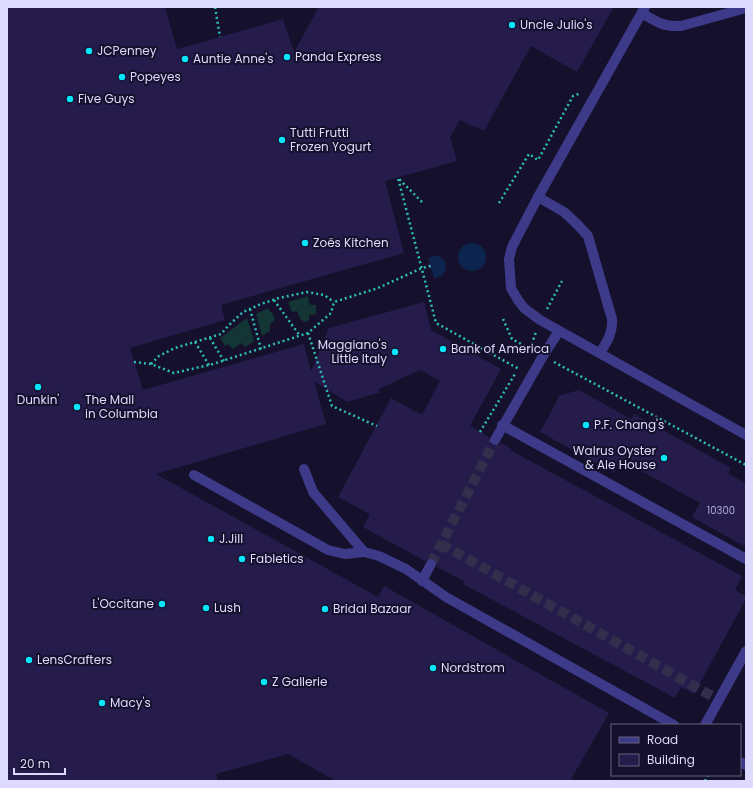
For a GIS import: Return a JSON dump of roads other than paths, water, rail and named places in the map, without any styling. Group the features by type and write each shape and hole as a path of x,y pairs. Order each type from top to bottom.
{"lane":[{"path":"746,8 681,26 658,23 643,10 538,197 512,247 509,259 511,288 524,308 540,320 746,435"},
{"path":"538,197 564,212 588,236 612,319 611,335 600,354"},
{"path":"495,440 502,425 559,331"},
{"path":"502,425 746,559"},
{"path":"304,469 313,492 364,552"},
{"path":"194,475 328,550 345,554 364,552 379,556 406,569 446,597 672,724"},
{"path":"422,581 431,564"},
{"path":"706,724 746,651"}],"water":[{"path":"472,243 482,247 486,257 482,267 472,271 462,267 458,257 462,247"},
{"path":"438,255 445,261 446,268 442,276 434,278 428,258"}],"tunnel":[{"path":"431,564 495,440"},
{"path":"441,544 719,700"}],"place":[{"name":"Uncle Julio's","path":"512,25"},
{"name":"JCPenney","path":"89,51"},
{"name":"Panda Express","path":"287,57"},
{"name":"Auntie Anne's","path":"185,59"},
{"name":"Popeyes","path":"122,77"},
{"name":"Five Guys","path":"70,99"},
{"name":"Tutti Frutti Frozen Yogurt","path":"282,140"},
{"name":"Zoës Kitchen","path":"305,243"},
{"name":"Bank of America","path":"443,349"},
{"name":"Maggiano's Little Italy","path":"395,352"},
{"name":"Dunkin'","path":"38,387"},
{"name":"The Mall in Columbia","path":"77,407"},
{"name":"P.F. Chang's","path":"586,425"},
{"name":"Walrus Oyster & Ale House","path":"664,458"},
{"name":"J.Jill","path":"211,539"},
{"name":"Fabletics","path":"242,559"},
{"name":"L'Occitane","path":"162,604"},
{"name":"Lush","path":"206,608"},
{"name":"Bridal Bazaar","path":"325,609"},
{"name":"LensCrafters","path":"29,660"},
{"name":"Nordstrom","path":"433,668"},
{"name":"Z Gallerie","path":"264,682"},
{"name":"Macy's","path":"102,703"}]}
